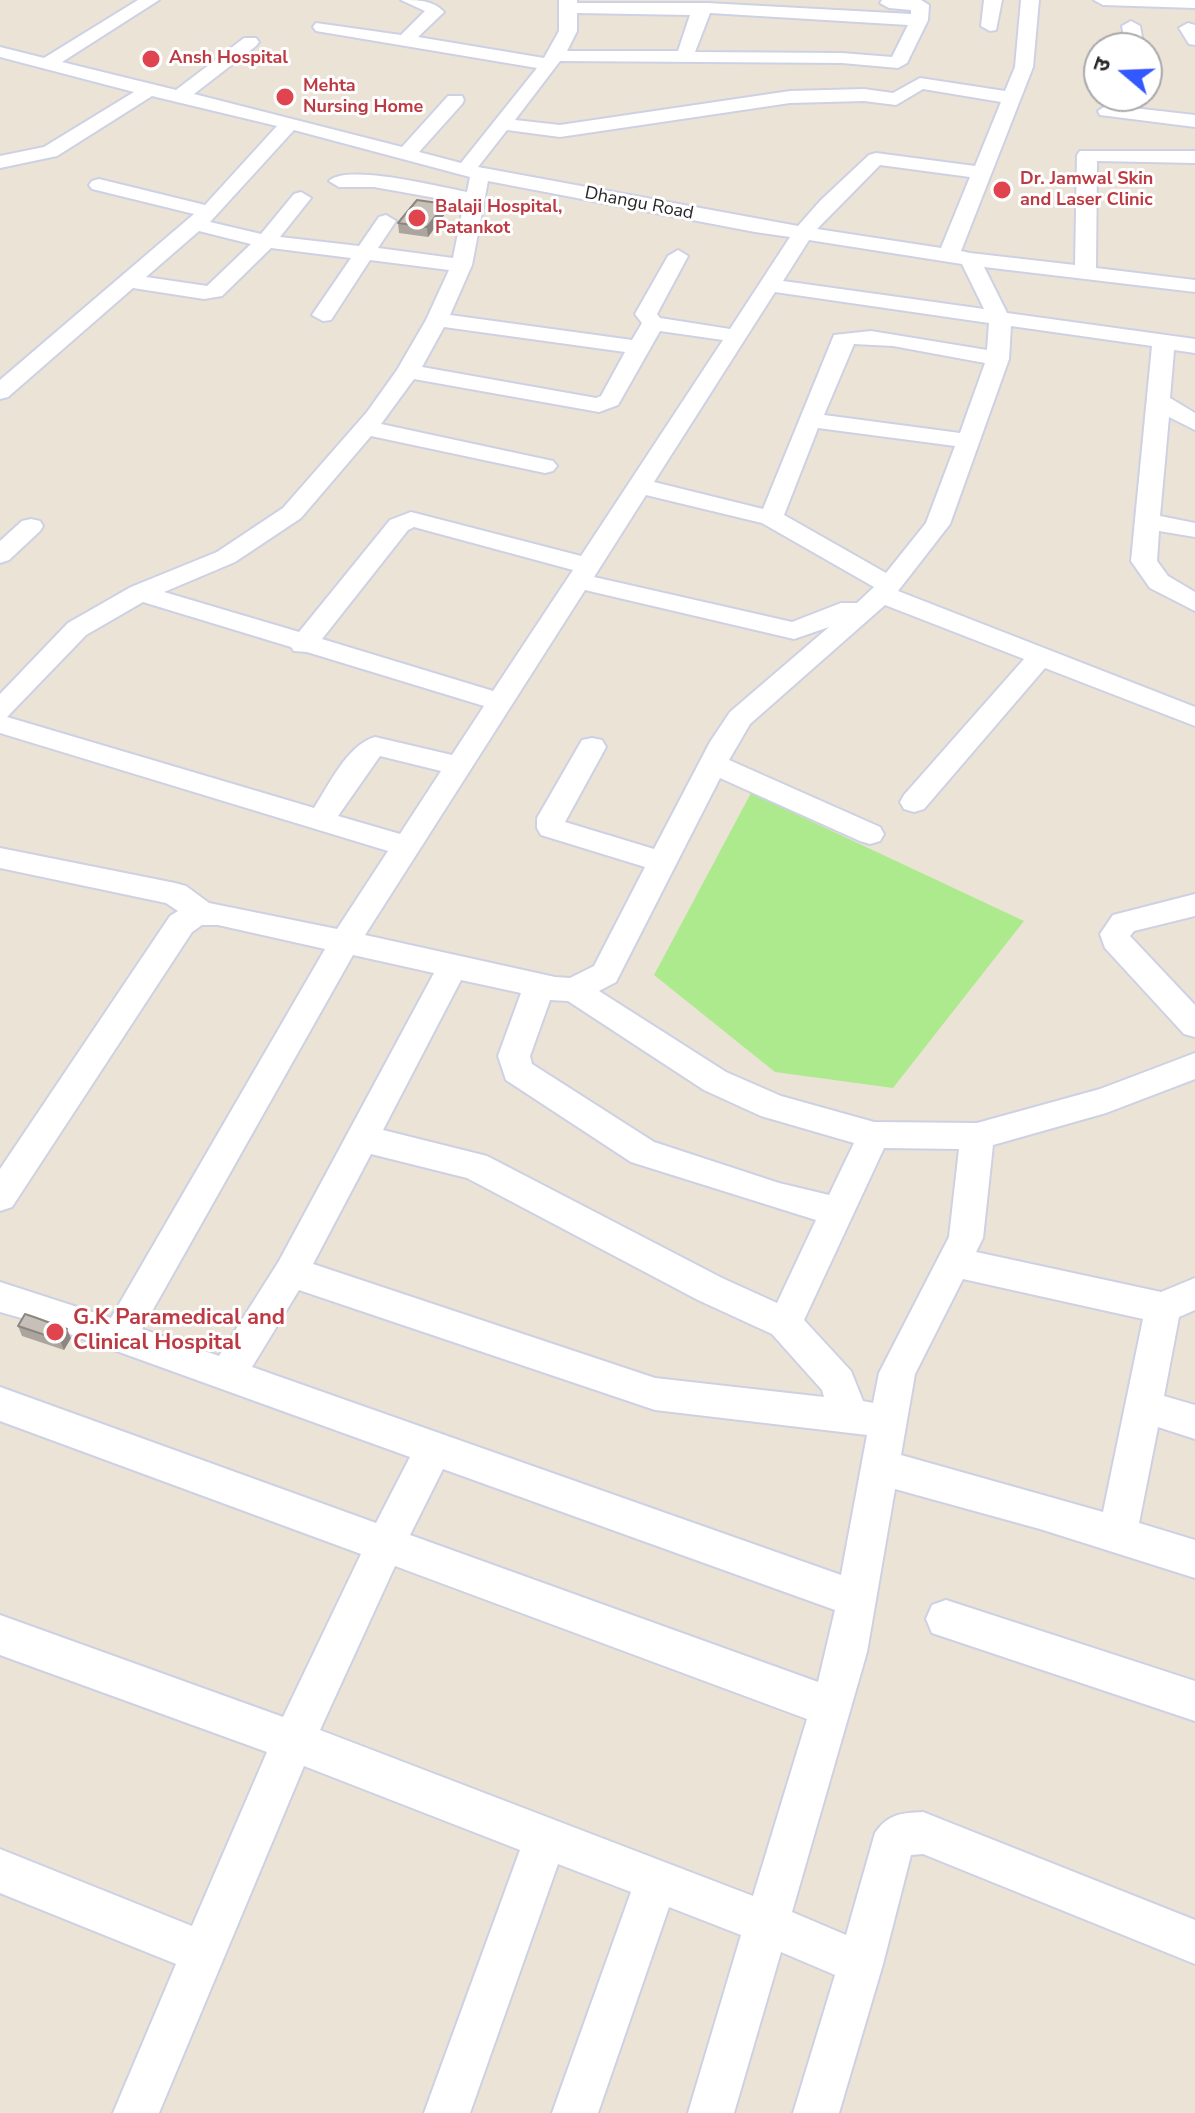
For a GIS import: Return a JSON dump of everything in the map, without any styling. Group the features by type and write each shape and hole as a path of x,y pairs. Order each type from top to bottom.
{"street":[{"path":"48,63 150,0"},
{"path":"406,39 435,12 410,0"},
{"path":"990,26 993,0"},
{"path":"839,1212 779,1197 643,1152 517,1071 514,1056 557,988 605,974 713,764 740,718 885,590 938,524 998,359 1000,320 960,257 982,173 1024,67 1030,0"},
{"path":"1103,0 1195,3"},
{"path":"0,710 77,629 140,593 226,557 292,513 365,428 408,371 437,320 462,265 475,199 473,172 502,124 552,60 576,31 568,4 702,10 919,4 919,20 900,62 685,56 552,60 409,43 406,39 322,27"},
{"path":"685,56 685,30 702,10"},
{"path":"1131,26 1132,32"},
{"path":"181,95 250,42"},
{"name":"Dhangu Road","path":"0,52 149,90 181,95 473,172 803,233 960,257 1195,286"},
{"path":"864,95 883,62"},
{"path":"502,124 560,131 790,97 864,95 896,99 924,83 1011,98"},
{"path":"0,162 50,152 149,90"},
{"path":"407,154 455,100"},
{"path":"1163,111 1195,121"},
{"path":"1149,112 1159,157"},
{"path":"0,392 202,218 290,123"},
{"path":"1085,273 1087,155 1195,157"},
{"path":"119,1336 345,942 803,233 827,205 876,159 982,173"},
{"path":"339,181 374,181 475,199"},
{"path":"99,185 266,241 462,265"},
{"path":"129,281 209,292 266,241 301,198"},
{"path":"323,315 386,221"},
{"path":"678,256 646,314 653,323 736,336"},
{"path":"769,285 1195,346"},
{"path":"874,338 893,303"},
{"path":"437,320 641,348"},
{"path":"408,371 599,405 610,400 653,323"},
{"path":"771,518 842,340 850,337 874,338 998,359"},
{"path":"1164,341 1144,561 1149,572 1173,592 1195,603"},
{"path":"1159,401 1195,423"},
{"path":"809,420 968,441"},
{"path":"365,428 545,466"},
{"path":"639,486 771,518 885,590 1195,717"},
{"path":"303,645 399,525 411,519 583,573 794,631 885,590"},
{"path":"1147,521 1195,530"},
{"path":"0,555 31,526"},
{"path":"140,593 303,645 501,702"},
{"path":"914,802 1041,656"},
{"path":"0,724 408,847"},
{"path":"320,821 365,754 375,746 459,766"},
{"path":"592,747 551,818 551,828 662,862"},
{"path":"713,764 870,834"},
{"path":"0,858 175,894 202,913"},
{"path":"1195,905 1124,923 1115,934 1116,940 1195,1025"},
{"path":"0,1197 181,924 202,913 557,988 715,1081 773,1107 874,1135 977,1136 1106,1100 1195,1066"},
{"path":"227,1375 291,1272 452,968"},
{"path":"785,1323 874,1135"},
{"path":"711,2113 847,1652 897,1373 966,1238 977,1136"},
{"path":"362,1138 475,1166 710,1289 785,1323 838,1382 849,1416"},
{"path":"954,1262 1179,1300 1142,1406 1118,1534"},
{"path":"291,1272 655,1394 888,1421"},
{"path":"0,1297 119,1336 856,1599"},
{"path":"0,1404 831,1707"},
{"path":"1142,1406 1195,1422"},
{"path":"136,2113 293,1741 384,1544 434,1448"},
{"path":"880,1467 1118,1534 1195,1559"},
{"path":"946,1619 1195,1701"},
{"path":"0,1635 293,1741 657,1880 861,1964"},
{"path":"816,2113 861,1964 890,1848 900,1834 923,1833 1195,1942"},
{"path":"447,2113 546,1838"},
{"path":"0,1871 203,1953"},
{"path":"575,2113 657,1880"}],"green space":[{"path":"751,793 1024,921 893,1088 775,1072 654,975"}],"building":[{"path":"417,200 445,204 427,227 398,223"},
{"path":"25,1314 67,1329 60,1340 18,1326"}],"place":[{"name":"Ansh Hospital","path":"151,59"},
{"name":"Mehta Nursing Home","path":"285,97"},
{"name":"Dr. Jamwal Skin and Laser Clinic","path":"1002,190"},
{"name":"Balaji Hospital, Patankot","path":"417,218"},
{"name":"G.K Paramedical and Clinical Hospital","path":"55,1332"}]}
